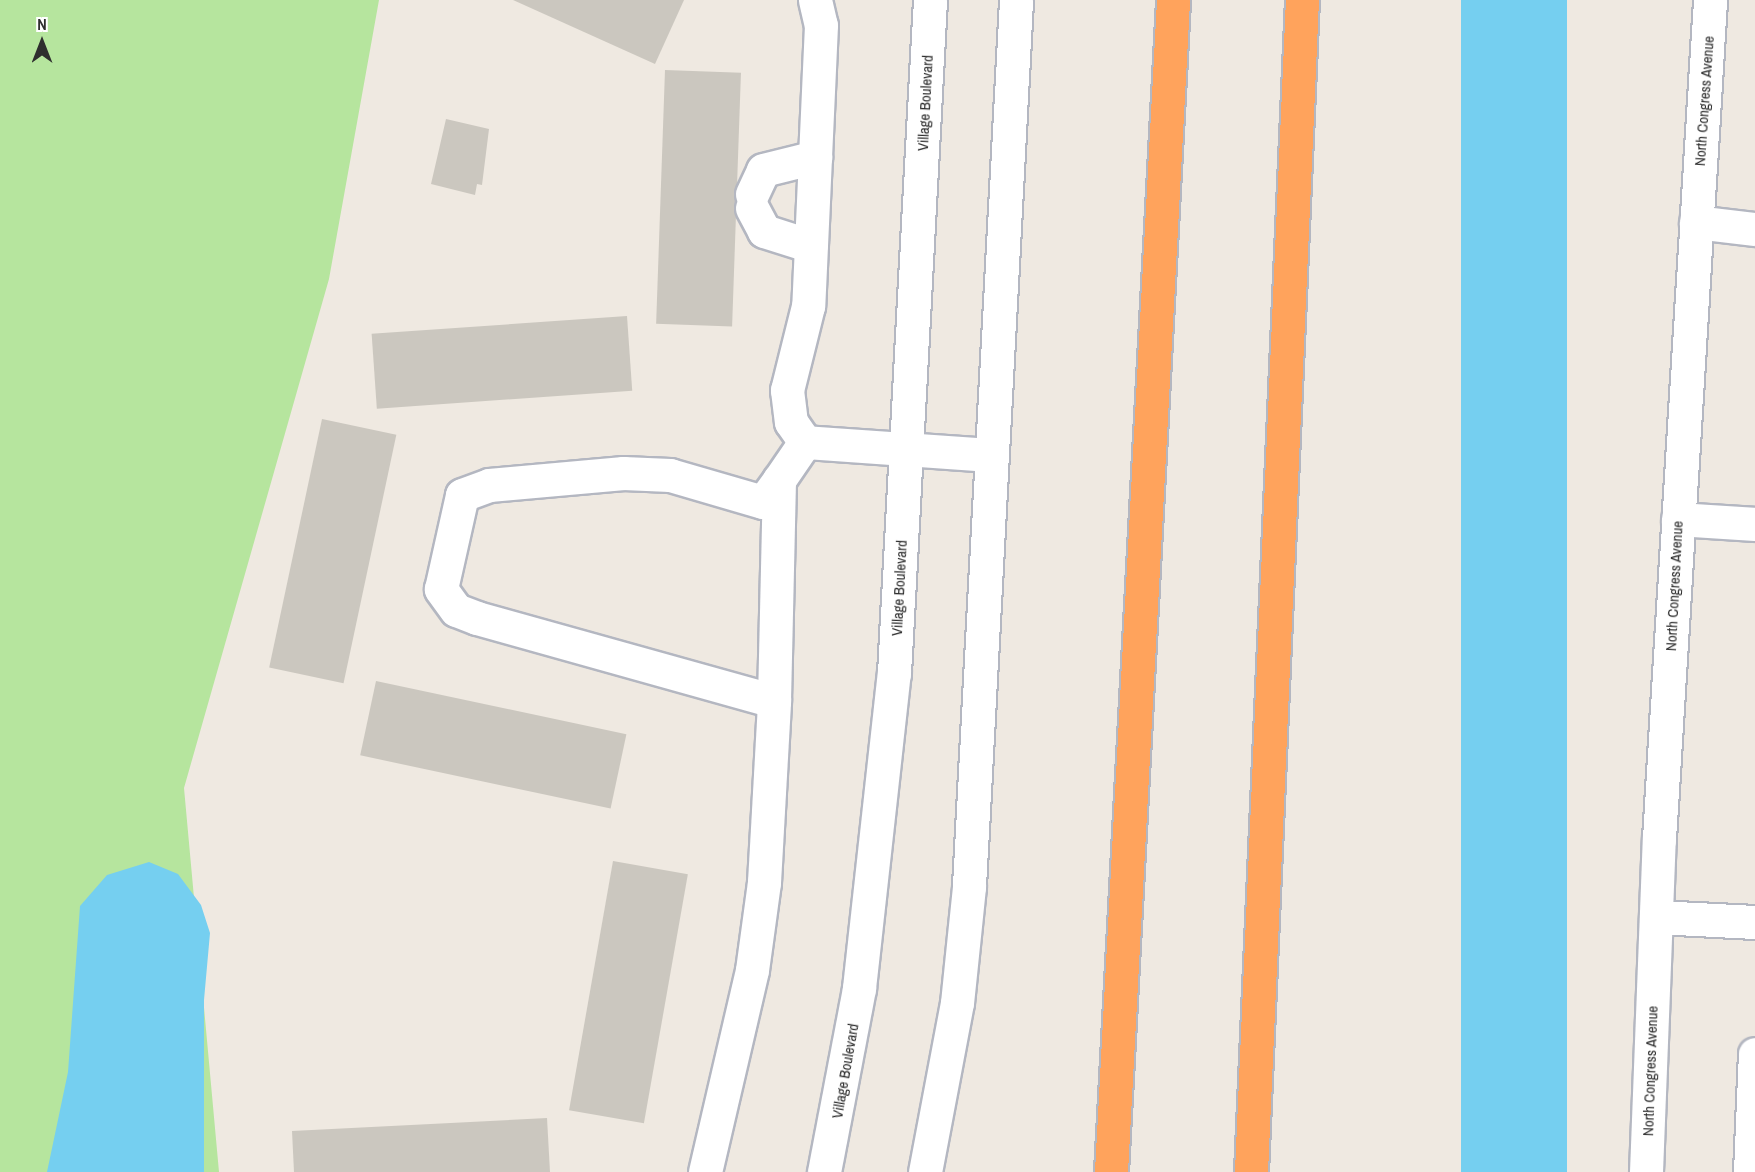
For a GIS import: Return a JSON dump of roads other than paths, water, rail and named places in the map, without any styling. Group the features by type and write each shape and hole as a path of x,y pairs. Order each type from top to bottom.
{"highway":[{"path":"1111,1172 1173,0"},
{"path":"1251,1172 1302,0"}],"street":[{"path":"805,442 791,422 787,390 808,306 821,26 815,0"},
{"name":"Village Boulevard","path":"824,1172 874,876 894,674 930,0"},
{"path":"925,1172 957,1003 969,886 1016,0"},
{"name":"North Congress Avenue","path":"1646,1172 1656,917 1710,0"},
{"path":"811,246 764,231 752,201 763,170 815,157"},
{"path":"1696,222 1755,230"},
{"path":"805,442 992,455"},
{"path":"774,701 477,618 456,610 441,589 462,495 489,485 634,473 670,476 763,502 805,442"},
{"path":"705,1172 752,970 764,882 774,701 779,480"},
{"path":"1678,519 1755,524"},
{"path":"1656,917 1755,922"},
{"path":"1750,1172 1755,1054"}],"water":[{"path":"1461,0 1567,0 1567,1172 1461,1172"},
{"path":"149,862 178,874 201,905 210,933 204,1000 204,1172 47,1172 68,1072 80,906 107,875"}]}
